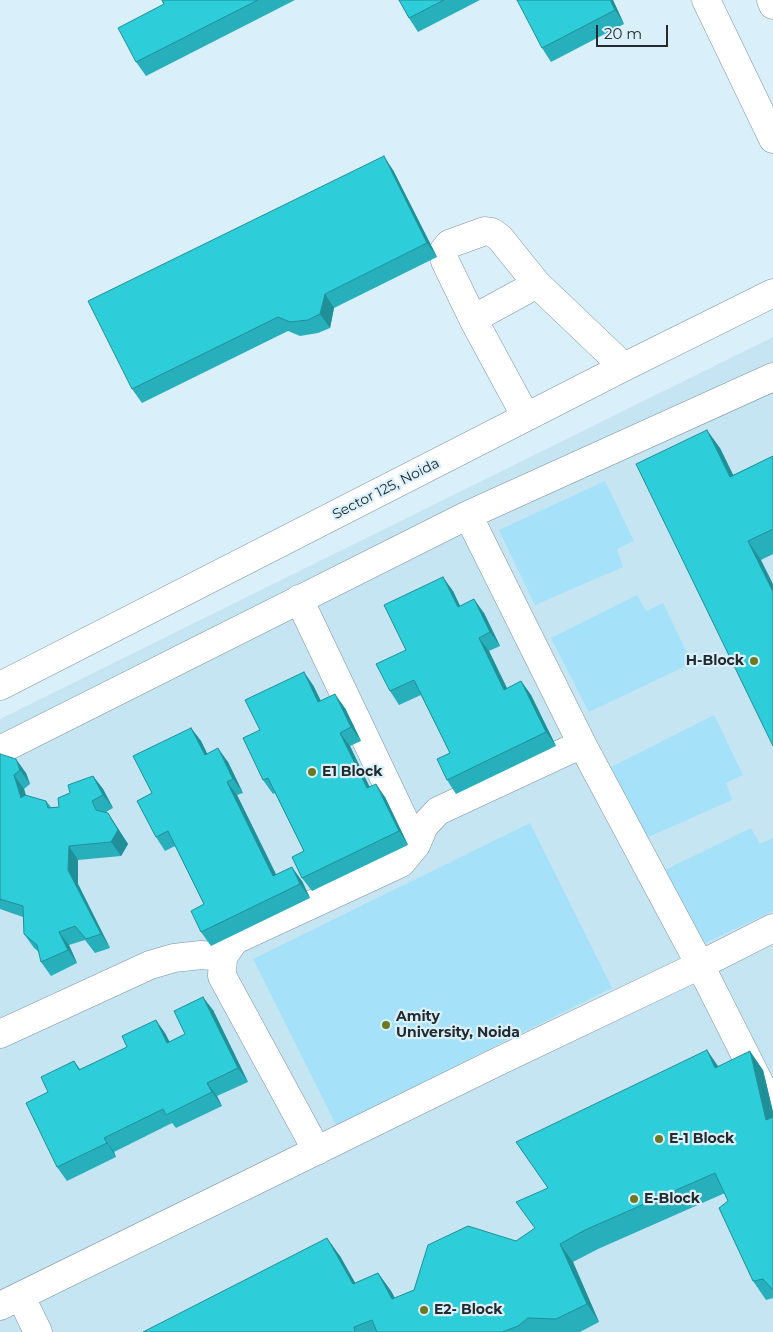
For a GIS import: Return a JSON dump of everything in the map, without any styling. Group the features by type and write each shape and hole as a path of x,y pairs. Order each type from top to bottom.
{"street":[{"path":"706,0 773,139"},
{"path":"771,0 773,5"},
{"path":"526,417 444,261 444,252 449,244 485,231 492,232 500,238 537,284 624,367"},
{"path":"473,319 537,284"},
{"name":"Sector 125, Noida","path":"0,686 624,367 773,293"},
{"path":"0,750 468,515 773,377"},
{"path":"468,515 582,744 700,966 773,1110"},
{"path":"299,599 416,845"},
{"path":"317,1151 222,976 223,957 235,940 401,864 416,845 424,826 438,811 582,744"},
{"path":"38,1332 10,1301 506,1058 700,966 773,928"},
{"path":"0,1034 150,965 174,958 200,955 223,957"}],"shaded area":[{"name":"Amity University, Noida","path":"773,337 773,1332 0,1332 0,719"},
{"path":"605,481 634,541 617,549 623,567 535,605 499,530"},
{"path":"637,595 646,611 663,603 692,663 589,712 551,638"},
{"path":"714,715 743,775 726,783 732,800 644,839 609,768"},
{"path":"530,823 612,988 336,1125 253,959"},
{"path":"751,828 760,844 773,838 773,911 705,943 665,870"}],"building":[{"path":"162,0 258,0 136,62 118,28 164,4"},
{"path":"399,0 444,0 409,18"},
{"path":"517,0 610,0 615,10 542,48"},
{"path":"384,156 427,243 325,294 320,314 308,320 290,322 278,317 132,389 88,301"},
{"name":"H-Block","path":"707,430 730,477 773,456 773,529 748,541 773,592 773,746 636,464"},
{"path":"443,577 458,607 474,599 490,632 479,638 504,690 521,681 546,732 447,780 437,759 450,753 414,680 390,691 376,664 406,650 384,605"},
{"name":"E1 Block","path":"304,672 318,702 335,694 351,727 340,733 367,788 376,784 399,831 302,878 292,857 304,851 268,778 263,780 243,738 260,730 245,700"},
{"path":"191,728 205,755 218,748 233,779 227,782 273,876 292,867 300,884 201,932 191,911 204,904 168,831 156,837 137,801 152,793 133,756"},
{"path":"0,754 16,759 20,770 14,775 21,798 25,795 46,801 48,808 59,807 58,798 70,793 68,785 93,776 103,795 92,801 96,810 108,813 118,830 111,842 69,846 68,870 101,934 86,939 75,926 59,932 68,950 41,962 37,945 24,934 23,906 0,899"},
{"path":"203,997 238,1068 207,1083 212,1092 166,1115 163,1109 104,1138 107,1143 57,1167 26,1103 48,1092 41,1077 74,1061 79,1070 127,1047 122,1036 156,1020 167,1043 185,1034 174,1011"},
{"name":"E-Block","path":"707,1050 715,1068 750,1051 766,1120 773,1117 773,1290 763,1279 753,1281 719,1208 728,1201 715,1173 585,1230 560,1244 587,1304 556,1319 528,1318 518,1326 502,1332 377,1332 372,1320 354,1327 355,1332 143,1332 327,1238 353,1284 378,1273 392,1299 414,1290 428,1245 468,1226 516,1241 535,1228 516,1202 548,1188 516,1142"}],"place":[{"name":"H-Block","path":"754,661"},
{"name":"E1 Block","path":"312,772"},
{"name":"Amity University, Noida","path":"386,1025"},
{"name":"E-1 Block","path":"659,1139"},
{"name":"E-Block","path":"634,1199"},
{"name":"E2- Block","path":"424,1310"}]}
